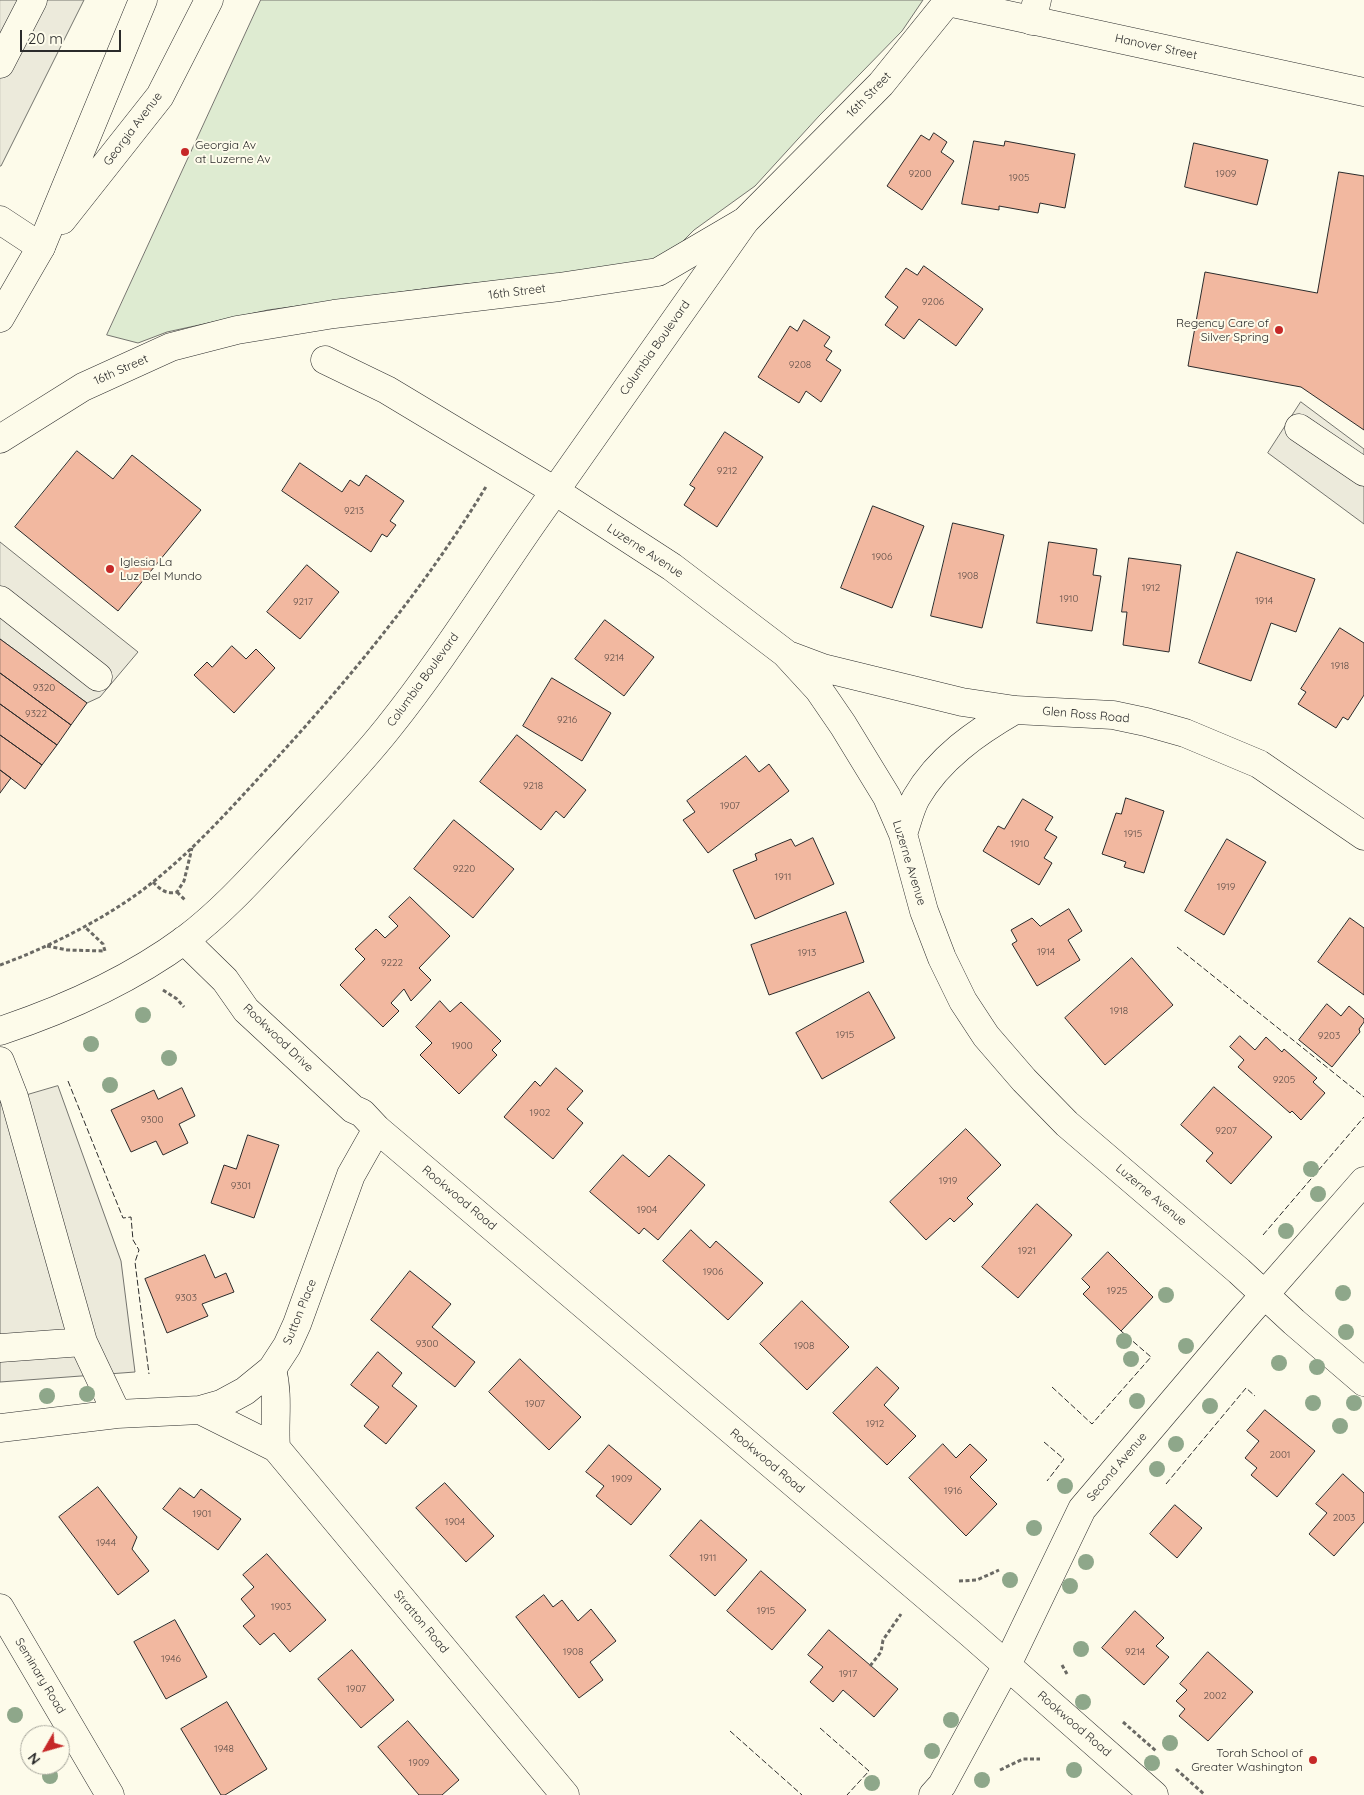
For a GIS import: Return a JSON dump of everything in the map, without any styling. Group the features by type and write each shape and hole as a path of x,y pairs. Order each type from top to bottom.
{"street":[{"path":"0,64 33,0"},
{"name":"Georgia Avenue","path":"0,318 41,247 143,0"},
{"name":"Georgia Avenue","path":"41,247 160,96 209,0"},
{"name":"Hanover Street","path":"948,1 1035,10 1364,92"},
{"name":"16th Street","path":"0,439 82,387 171,347 237,330 334,314 559,287 658,272 745,221 881,84 948,1"},
{"path":"0,220 41,247"},
{"name":"Columbia Boulevard","path":"0,1031 38,1019 78,1002 134,973 184,940 207,922 274,856 324,802 388,728 427,676 745,221"},
{"name":"Luzerne Avenue","path":"325,360 387,390 555,491 672,567 785,654 819,690 843,725 886,797 903,834 924,911 942,958 963,1001 986,1036 1024,1080 1067,1124 1266,1294 1294,1322 1364,1382"},
{"path":"1299,428 1364,472"},
{"path":"0,600 98,677"},
{"name":"Glen Ross Road","path":"785,654 823,668 962,702 1015,710 1113,715 1186,733 1259,764 1364,836"},
{"path":"903,834 916,799 936,771 982,729 1015,710"},
{"name":"Rookwood Drive","path":"184,940 225,980 246,1010 377,1129"},
{"path":"0,1061 14,1097 11,1126 83,1342 117,1414"},
{"name":"Sutton Place","path":"0,1428 117,1414 200,1410 221,1404 245,1392 272,1369 287,1346 297,1324 351,1175 377,1129"},
{"name":"Rookwood Road","path":"377,1129 1007,1665 1154,1795"},
{"name":"Second Avenue","path":"933,1795 942,1785 1007,1665 1082,1509 1364,1181"},
{"path":"0,1348 83,1342"},
{"path":"272,1369 276,1386 277,1410 274,1429 276,1448"},
{"name":"Stratton Road","path":"200,1410 276,1448 565,1795"},
{"name":"Seminary Road","path":"0,1608 110,1795"}],"path":[{"path":"0,965 47,946 110,911 153,882 221,819 322,709 370,650 443,551 502,459"},
{"path":"153,882 161,890 170,894 177,892 184,881 192,847"},
{"path":"47,946 67,950 105,951 103,944 84,926"},
{"path":"959,1581 977,1580 1000,1570"},
{"path":"870,1666 881,1652 883,1640 890,1628"},
{"path":"1000,1770 1023,1759 1040,1759"}],"green space":[{"path":"261,0 923,0 902,31 819,116 755,186 694,230 662,262 570,274 445,286 268,310 167,332 138,343 107,335"}],"shaded area":[{"path":"0,0 84,0 1,166 0,166"},
{"path":"1301,402 1364,449 1364,524 1268,453"},
{"path":"0,542 138,652 100,697 87,703 0,639"},
{"path":"58,1086 121,1261 135,1372 0,1382 0,1103"}],"building":[{"path":"934,133 947,142 941,152 954,161 922,210 887,186 921,135 929,140"},
{"path":"974,141 1004,146 1005,141 1075,154 1065,208 1040,203 1038,213 999,206 999,210 962,204"},
{"path":"1194,143 1268,160 1257,205 1185,187"},
{"name":"Regency Care of Silver Spring","path":"1339,172 1364,176 1364,430 1301,387 1188,366 1205,272 1317,293"},
{"path":"924,266 983,309 956,346 919,319 904,339 885,325 898,307 885,297 906,268 917,275"},
{"path":"804,320 830,337 824,346 832,351 826,360 841,370 821,402 806,391 799,403 758,377 790,326 797,331"},
{"path":"725,432 763,457 717,527 684,505 695,488 690,485"},
{"name":"Iglesia La Luz Del Mundo","path":"77,451 113,479 132,455 201,510 118,611 15,527"},
{"path":"300,463 342,492 350,480 359,486 366,475 404,501 390,521 396,525 387,537 382,534 371,552 282,491"},
{"path":"873,506 924,526 892,608 841,588"},
{"path":"953,523 1004,535 982,628 931,616"},
{"path":"1049,542 1097,549 1093,575 1101,576 1092,631 1037,623"},
{"path":"1237,552 1315,579 1296,632 1271,623 1251,681 1199,663"},
{"path":"1129,558 1181,565 1169,652 1123,645 1127,612 1122,612"},
{"path":"307,565 339,592 300,639 267,612"},
{"path":"605,620 654,657 624,696 575,659"},
{"path":"1340,628 1364,643 1364,695 1348,720 1343,717 1336,728 1298,704 1306,692 1301,689"},
{"path":"0,639 87,703 71,725 0,673"},
{"path":"232,646 246,659 256,649 275,668 234,713 194,675 207,662 212,667"},
{"path":"0,673 71,725 57,745 0,704"},
{"path":"552,678 611,713 582,761 523,726"},
{"path":"0,704 57,745 42,765 0,735"},
{"path":"0,735 42,765 25,789 0,770"},
{"path":"517,735 586,790 564,818 556,811 541,830 480,782"},
{"path":"746,756 759,772 769,764 789,791 708,853 683,820 695,812 687,801"},
{"path":"0,770 11,778 0,793"},
{"path":"1126,798 1164,811 1144,873 1124,867 1126,862 1102,854 1116,813 1121,814"},
{"path":"1023,799 1053,817 1045,830 1057,837 1044,858 1052,863 1039,885 983,851 998,826 1004,829"},
{"path":"454,820 514,869 473,918 414,869"},
{"path":"813,838 834,884 755,919 733,870 757,860 755,854 791,839 795,846"},
{"path":"1227,839 1266,862 1224,935 1185,911"},
{"path":"410,897 450,936 419,968 431,980 411,1001 404,989 391,1003 399,1011 383,1027 340,985 365,959 355,949 376,929 385,938 398,926 389,917"},
{"path":"1069,909 1082,931 1068,940 1080,960 1037,986 1012,944 1017,941 1011,930 1032,918 1040,926"},
{"path":"846,912 864,962 769,995 751,945"},
{"path":"1350,918 1364,928 1364,995 1318,962"},
{"path":"1132,958 1173,1005 1105,1065 1065,1018"},
{"path":"869,992 895,1038 822,1079 796,1033"},
{"path":"440,1001 450,1012 461,1002 501,1041 492,1050 497,1055 459,1094 420,1055 432,1043 416,1027"},
{"path":"1327,1004 1341,1016 1349,1006 1364,1019 1359,1029 1360,1032 1332,1067 1299,1040"},
{"path":"1240,1036 1255,1050 1266,1037 1282,1052 1284,1049 1317,1078 1313,1082 1325,1093 1301,1120 1292,1111 1290,1113 1238,1067 1244,1060 1230,1047"},
{"path":"556,1068 583,1091 567,1109 583,1123 553,1159 504,1117 535,1081 540,1086"},
{"path":"1214,1087 1272,1137 1231,1184 1206,1161 1213,1153 1181,1125"},
{"path":"182,1088 195,1116 179,1124 188,1143 163,1155 156,1141 131,1152 111,1110 154,1090 158,1099"},
{"path":"966,1129 1001,1165 967,1198 973,1204 954,1222 950,1218 926,1240 890,1202"},
{"path":"248,1135 279,1145 254,1218 211,1203 224,1165 236,1169"},
{"path":"623,1155 649,1177 669,1155 705,1185 658,1240 644,1228 639,1234 590,1192"},
{"path":"1037,1204 1072,1235 1018,1298 982,1267"},
{"path":"691,1230 710,1248 716,1241 763,1283 728,1320 663,1261"},
{"path":"1108,1252 1153,1297 1121,1331 1083,1294 1090,1287 1082,1279"},
{"path":"205,1255 215,1278 226,1273 234,1292 202,1304 208,1316 167,1333 145,1279"},
{"path":"410,1271 451,1304 432,1327 475,1362 455,1387 371,1320"},
{"path":"802,1301 849,1347 807,1390 760,1344"},
{"path":"378,1352 402,1373 392,1386 417,1406 386,1444 364,1426 379,1407 351,1385"},
{"path":"520,1359 581,1417 549,1450 489,1392"},
{"path":"877,1367 899,1388 884,1405 916,1436 887,1465 833,1413"},
{"path":"1265,1410 1315,1451 1277,1497 1251,1475 1257,1468 1245,1458 1259,1441 1247,1431"},
{"path":"943,1444 956,1458 970,1444 987,1460 970,1477 997,1504 966,1536 909,1478"},
{"path":"609,1445 661,1489 631,1525 596,1496 604,1486 586,1472"},
{"path":"1343,1474 1364,1493 1364,1522 1334,1556 1309,1534 1327,1513 1316,1504"},
{"path":"445,1483 494,1536 466,1562 416,1508"},
{"path":"98,1487 137,1537 132,1549 149,1571 118,1595 59,1517"},
{"path":"180,1488 194,1498 201,1489 241,1519 218,1550 163,1509"},
{"path":"1175,1505 1202,1528 1177,1558 1150,1534"},
{"path":"701,1520 747,1560 715,1596 670,1556"},
{"path":"267,1554 326,1620 290,1652 274,1633 260,1645 243,1626 255,1616 241,1599 254,1587 243,1575"},
{"path":"761,1571 806,1610 772,1650 727,1611"},
{"path":"544,1595 553,1607 562,1600 578,1621 591,1609 616,1641 590,1662 603,1680 579,1698 516,1617"},
{"path":"1135,1611 1164,1638 1156,1646 1169,1657 1144,1685 1102,1648"},
{"path":"175,1620 207,1677 166,1699 134,1642"},
{"path":"829,1630 898,1689 874,1717 843,1690 833,1702 810,1682 823,1667 808,1655"},
{"path":"352,1650 394,1700 361,1728 318,1679"},
{"path":"1208,1652 1253,1692 1208,1741 1179,1716 1185,1709 1176,1701 1187,1690 1180,1684"},
{"path":"227,1702 267,1769 225,1795 221,1795 181,1729"},
{"path":"408,1721 459,1780 442,1795 419,1795 378,1747"}],"fence":[{"path":"1177,947 1364,1097"},
{"path":"68,1081 123,1218 131,1217 133,1240 139,1250 135,1262 149,1374"},
{"path":"1263,1235 1364,1117"},
{"path":"1052,1387 1092,1424 1151,1357 1121,1331"},
{"path":"1166,1484 1246,1388 1255,1396"},
{"path":"1044,1442 1064,1459 1047,1481"},
{"path":"820,1728 869,1771 847,1795"},
{"path":"730,1731 802,1795"}],"place":[{"name":"Georgia Av at Luzerne Av","path":"185,152"},
{"name":"Regency Care of Silver Spring","path":"1279,330"},
{"name":"Iglesia La Luz Del Mundo","path":"110,569"},
{"name":"Torah School of Greater Washington","path":"1313,1760"}]}
